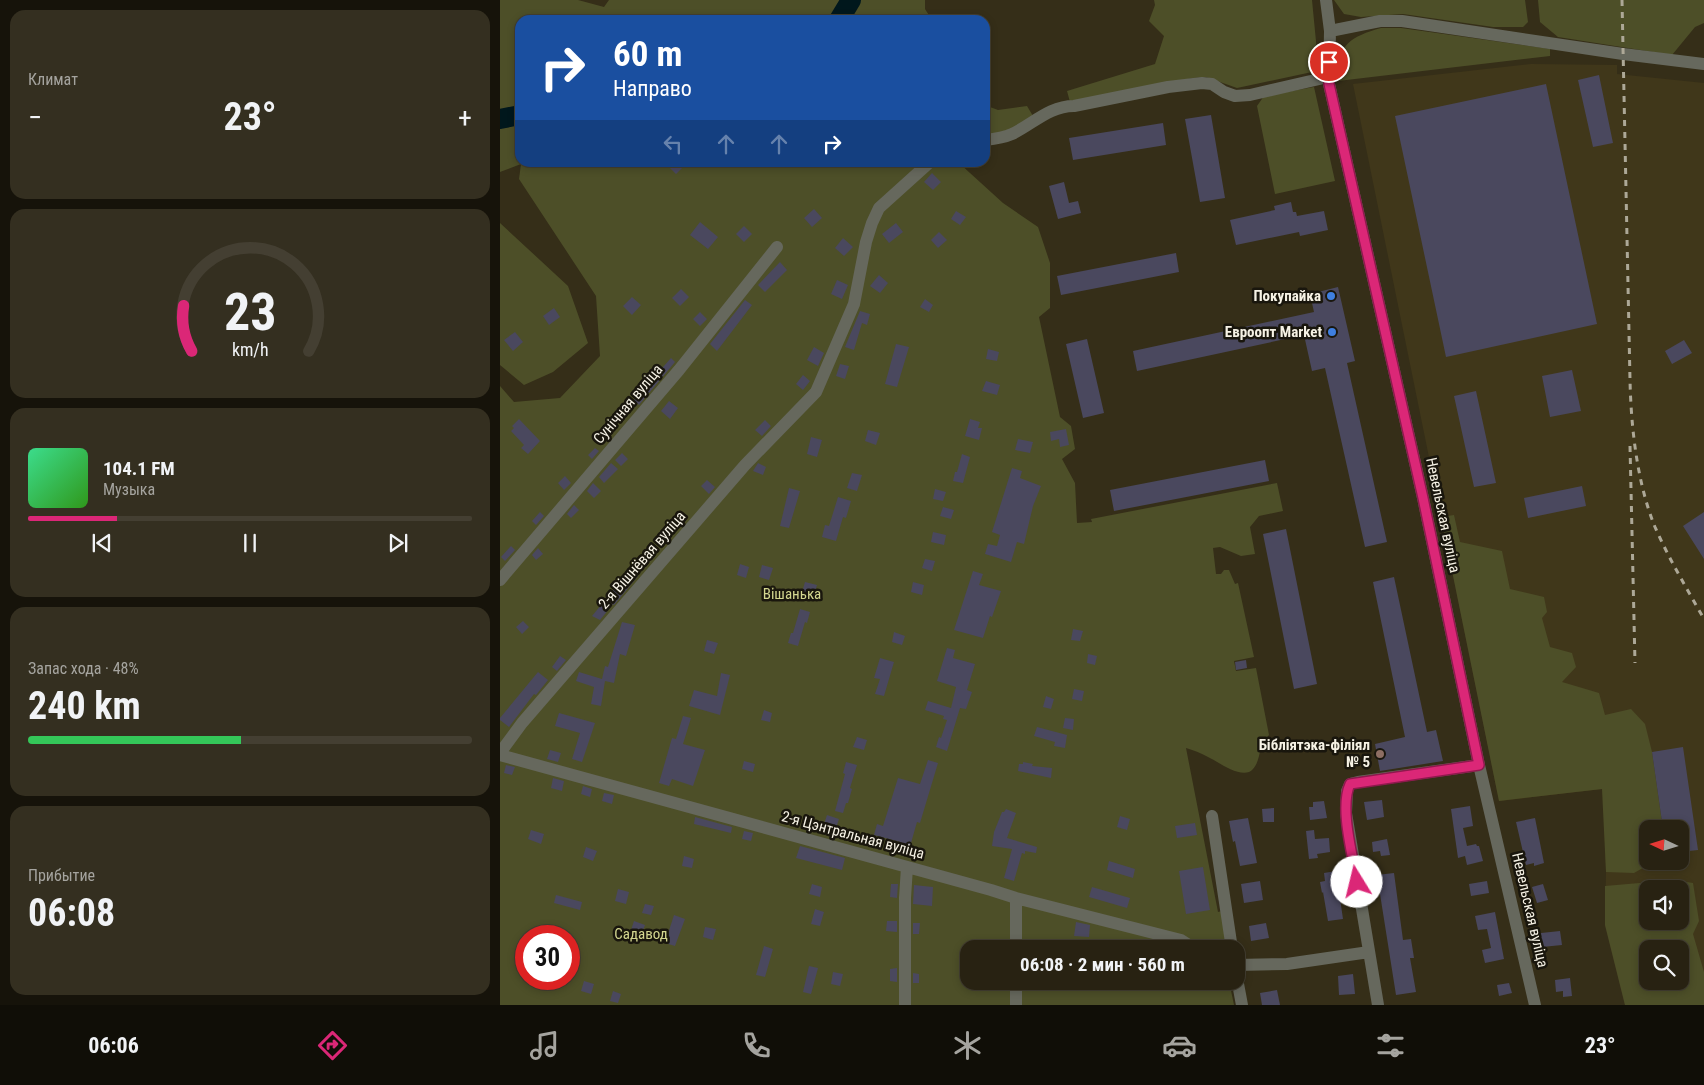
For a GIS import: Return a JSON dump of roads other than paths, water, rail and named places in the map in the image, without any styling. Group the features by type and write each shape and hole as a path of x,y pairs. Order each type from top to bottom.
{"street":[{"name":"Невельская вуліца","path":"1326,0 1330,31 1328,77 1423,498 1479,765 1535,1005"},
{"path":"1330,31 1380,21 1402,21 1623,54 1704,64"},
{"path":"990,139 1003,138 1012,134 1036,118 1064,106 1074,106 1168,87 1202,83 1212,84 1224,92 1235,96 1250,95 1328,77"},
{"name":"2-я Вішнёвая вуліца","path":"500,754 522,723 745,465 816,392 854,304 866,242 872,222 879,208 924,167"},
{"name":"Сунічная вуліца","path":"500,580 679,370 778,246"},
{"name":"2-я Цэнтральная вуліца","path":"500,754 1016,898 1181,940"},
{"path":"1378,1005 1346,813 1347,791 1350,784 1358,782 1479,765"},
{"path":"1212,816 1231,940"},
{"path":"905,1005 904,898 907,867"},
{"path":"1016,898 1016,940"},
{"path":"1245,965 1287,964 1369,952"},
{"path":"1016,990 1016,1005"},
{"path":"1239,990 1242,1005"}],"waterway":[{"path":"842,15 851,0"},
{"path":"500,119 515,116"}],"railway":[{"path":"1622,0 1630,380 1636,455 1639,474 1655,527 1704,619"},
{"path":"1630,446 1635,663"}],"place":[{"name":"Покупайка","path":"1331,296"},
{"name":"Евроопт Market","path":"1332,332"},
{"name":"Бібліятэка-філіял № 5","path":"1380,754"}],"park label":[{"name":"Вішанька","path":"792,594"},
{"name":"Садавод","path":"641,934"}]}
